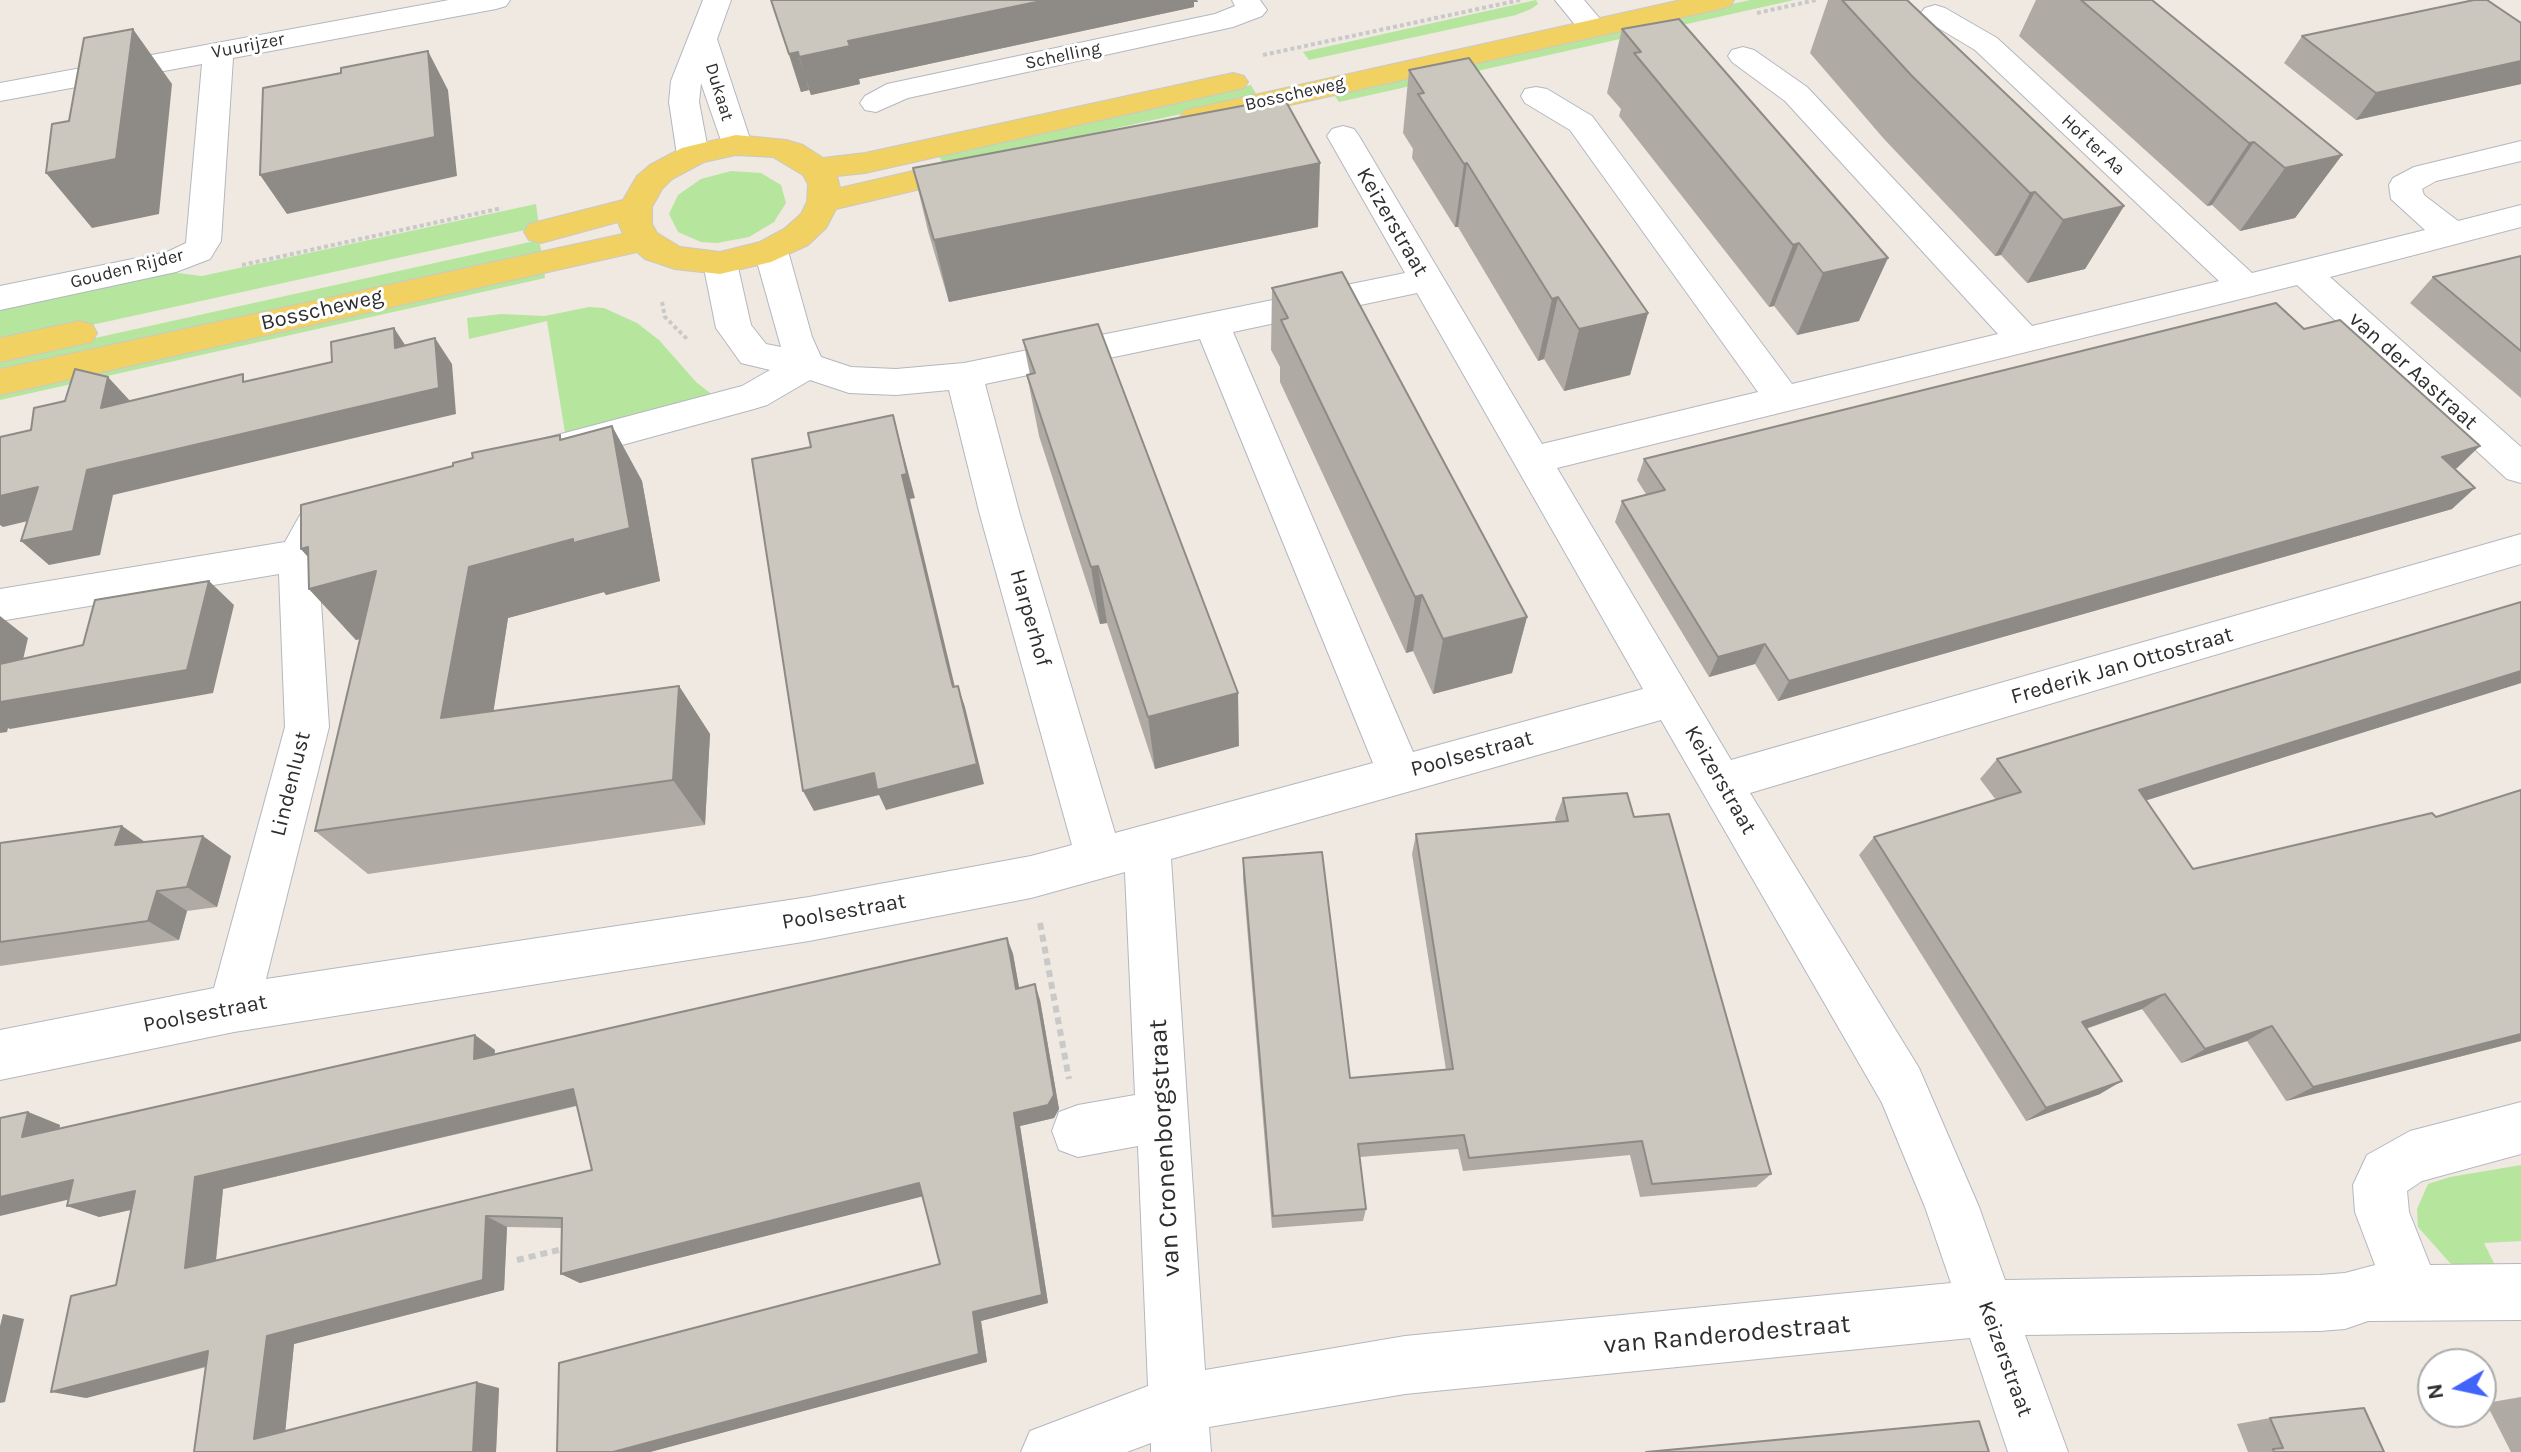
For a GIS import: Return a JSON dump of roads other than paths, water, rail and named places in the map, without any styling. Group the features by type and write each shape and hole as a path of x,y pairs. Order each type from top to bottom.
{"main road":[{"name":"Bosscheweg","path":"824,202 1612,0"},
{"name":"Bosscheweg","path":"817,169 865,163 1578,11 1720,0"},
{"path":"736,145 783,150 806,160 817,169 824,184 824,202 814,220 796,237 771,251 720,263 675,258 657,251 639,224 640,195 661,172 693,155 736,145"},
{"name":"Bosscheweg","path":"0,350 574,225 639,224"},
{"name":"Bosscheweg","path":"0,382 639,224"}],"street":[{"name":"Vuurijzer","path":"0,92 496,0"},
{"name":"Dukaat","path":"693,155 684,102 686,81 717,0"},
{"name":"Schelling","path":"876,103 898,91 1223,21 1249,5"},
{"name":"Hof ter Aa","path":"1935,14 1986,44 2244,285"},
{"name":"Dukaat","path":"702,38 736,145"},
{"name":"Gouden Rijder","path":"0,298 176,261 198,251 204,241 218,52"},
{"path":"1743,56 1796,94 2023,339"},
{"path":"1536,96 1581,123 1782,398"},
{"name":"Keizerstraat","path":"1343,136 1901,1086 1952,1207 2038,1452"},
{"path":"2451,233 2408,199 2405,185 2425,174 2521,151"},
{"path":"1534,460 2521,216"},
{"path":"771,251 794,337 807,366"},
{"path":"720,263 734,328 754,354 807,366 849,380 896,382 964,376 1425,280"},
{"name":"van der Aastraat","path":"2304,272 2521,469"},
{"path":"1211,323 1400,774"},
{"path":"542,453 754,396 807,366"},
{"name":"Harperhof","path":"964,376 1000,515 1123,852"},
{"path":"0,605 298,555 314,526 386,506"},
{"name":"Frederik Jan Ottostraat","path":"1722,782 2521,549"},
{"name":"Lindenlust","path":"234,1008 307,727 298,555"},
{"name":"Poolsestraat","path":"0,1055 234,1008 809,919 1031,877 1673,699"},
{"name":"van Cronenborgstraat","path":"1123,852 1163,1116 1180,1428"},
{"path":"1078,1131 1163,1116"},
{"path":"2413,1292 2382,1212 2380,1185 2386,1174 2410,1158 2521,1128"},
{"name":"van Randerodestraat","path":"1051,1452 1180,1428 1405,1365 1986,1308 2320,1303 2345,1301 2368,1293 2521,1292"}]}
